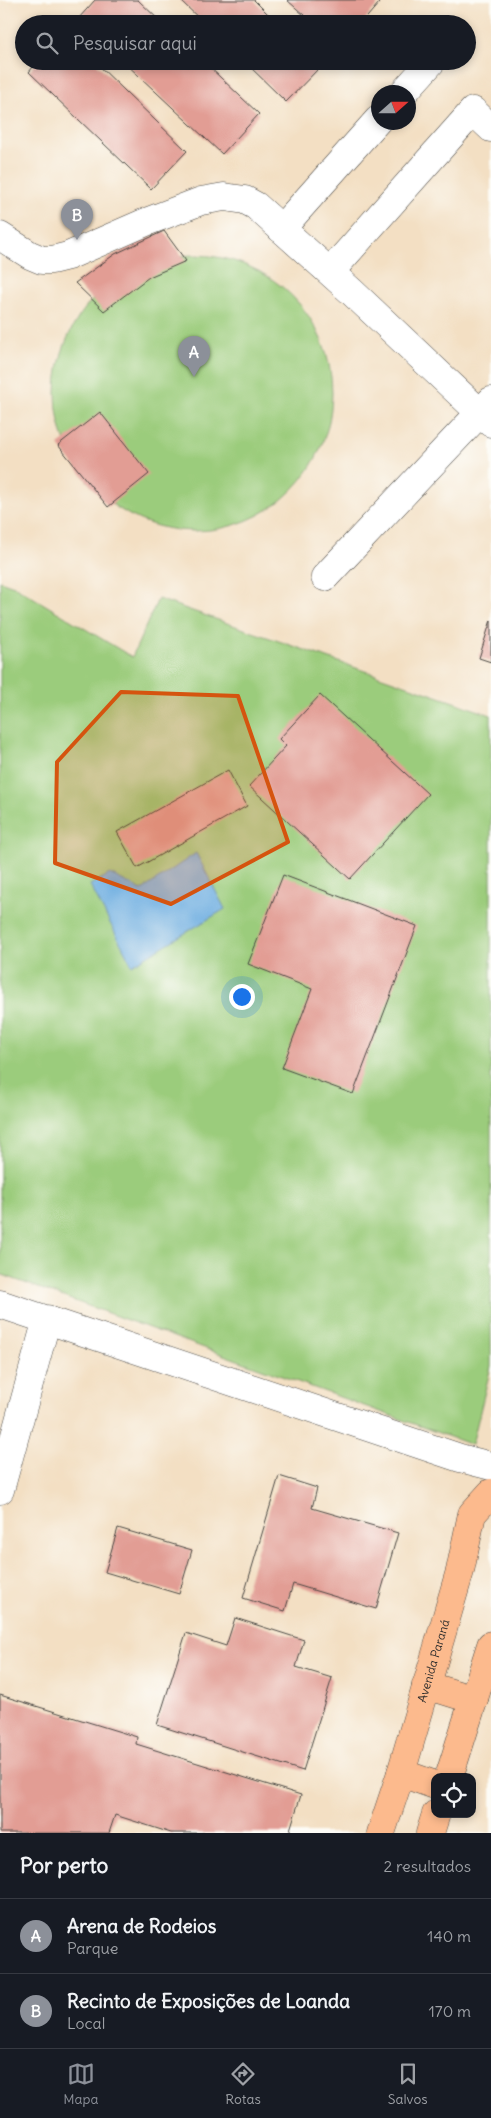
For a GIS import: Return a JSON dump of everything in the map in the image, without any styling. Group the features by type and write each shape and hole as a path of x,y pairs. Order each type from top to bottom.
{"main road":[{"name":"Avenida Paraná","path":"381,1833 401,1773 460,1571 472,1514 491,1493"},
{"path":"450,1773 491,1645"},
{"path":"426,1685 474,1700"},
{"path":"401,1773 431,1784"},
{"path":"430,1833 435,1818"}],"street":[{"path":"410,85 424,70"},
{"path":"330,272 473,111 491,128"},
{"path":"281,229 371,128"},
{"path":"0,236 30,255 42,260 52,260 68,256 139,225 201,202 224,197 245,200 256,206 488,412 325,577"},
{"path":"0,1304 460,1458 491,1466"},
{"path":"0,1490 47,1319"}],"highlighted area":[{"path":"121,692 238,696 288,842 171,904 55,863 57,762"}],"green space":[{"path":"194,255 234,261 259,271 281,286 301,306 316,328 326,353 332,393 326,433 316,458 301,480 281,500 259,515 234,525 194,531 154,525 129,515 107,500 87,480 72,458 62,433 56,393 62,353 72,328 87,306 107,286 129,271 154,261"},
{"path":"0,581 14,586 132,657 158,599 491,715 491,1366 472,1445 0,1274"}],"water":[{"path":"196,853 225,909 132,965 90,885 110,874 142,890"}],"building":[{"path":"95,0 138,0 154,15 82,15"},
{"path":"180,0 254,0 269,15 196,15"},
{"path":"287,0 375,0 379,3 369,15 304,15"},
{"path":"31,70 103,70 187,151 151,189 29,72"},
{"path":"133,70 213,70 259,114 222,154"},
{"path":"253,70 317,70 286,102"},
{"path":"164,231 186,261 149,277 104,311 75,283 115,254"},
{"path":"100,412 149,474 108,507 58,445"},
{"path":"491,620 491,662 479,658"},
{"path":"320,695 428,794 350,879 249,786 286,746 279,739"},
{"path":"228,770 247,806 137,868 117,832"},
{"path":"283,875 417,926 353,1094 282,1068 312,989 248,964"},
{"path":"279,1476 317,1488 312,1508 398,1533 376,1609 293,1584 285,1611 243,1598"},
{"path":"118,1528 192,1550 179,1594 105,1572"},
{"path":"235,1618 304,1640 296,1667 332,1678 303,1771 157,1725 186,1633 226,1646"},
{"path":"0,1695 137,1737 136,1744 301,1795 289,1833 171,1833 115,1815 109,1833 0,1833"}],"place":[{"name":"Recinto de Exposições de Loanda","path":"77,240"},
{"name":"Arena de Rodeios","path":"194,377"}]}
